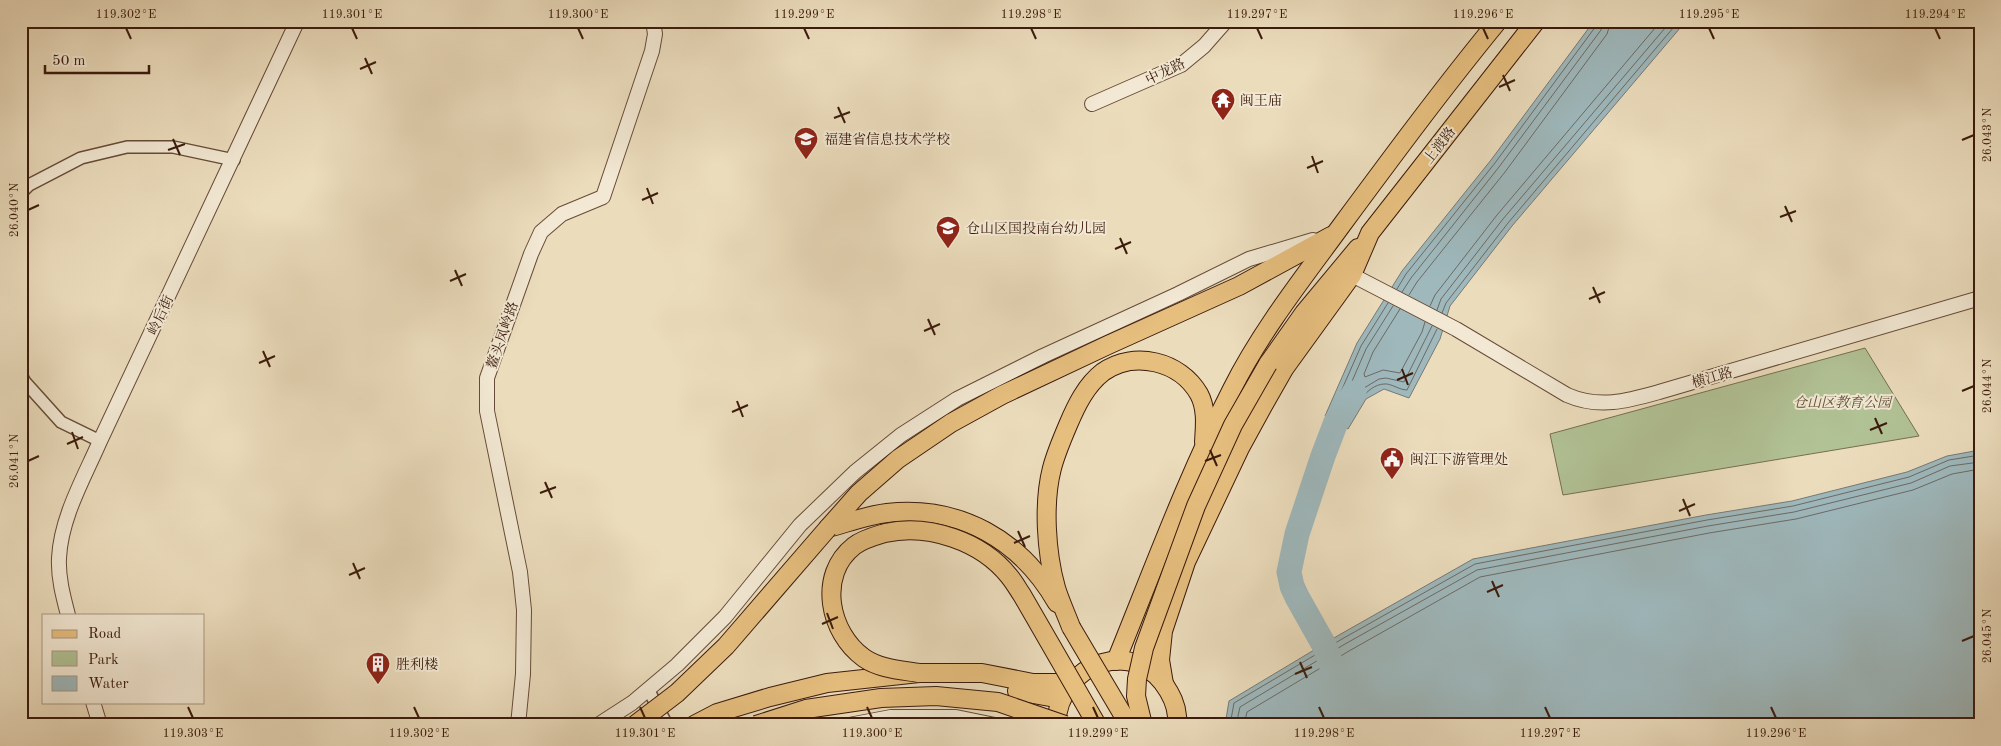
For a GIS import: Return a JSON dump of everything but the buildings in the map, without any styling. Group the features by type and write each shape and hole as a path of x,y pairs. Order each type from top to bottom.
{"main road":[{"path":"1116,661 1204,449 1232,389 1255,348 1440,91 1498,21"},
{"name":"上渡路","path":"1164,684 1160,660 1164,632 1186,562 1240,448 1284,369 1352,275 1370,233 1536,21"},
{"path":"635,725 677,693 726,646 859,493 898,458 950,423 1002,395 1239,286 1336,233"},
{"path":"1142,725 1136,696 1137,679 1144,648 1196,506 1233,425 1268,364 1304,313 1370,233"},
{"path":"1071,627 1056,588 1051,563 1047,511 1051,469 1075,408 1088,387 1104,372 1126,362 1151,361 1172,367 1185,377 1199,394 1204,411 1204,449"},
{"path":"828,528 886,513 931,512 957,518 994,535 1027,562 1054,598 1129,725"},
{"path":"1061,699 883,667 865,658 848,643 836,620 830,594 834,574 841,560 854,546 869,538 899,531 935,533 975,548 1009,576 1022,595 1097,725"},
{"path":"1056,725 1057,711 1061,699 1070,683 1083,671 1099,664 1116,661 1134,664 1151,671 1164,684 1174,700 1178,719 1177,725"},
{"path":"718,725 762,708 812,695 864,687 982,673 1033,683 1070,683"},
{"path":"694,725 717,714 761,700 827,683 919,674"},
{"path":"756,725 806,710 834,705 881,698 936,696 998,702 1065,725"}],"street":[{"name":"鳌头凤岭路","path":"518,725 523,674 524,610 520,572 487,411 487,378 524,272 541,232 562,214 603,197 652,51 655,34 653,21"},
{"name":"中龙路","path":"1092,104 1181,65 1204,46 1226,21"},
{"name":"岭后街","path":"68,614 60,580 59,559 61,544 73,503 100,441 234,160 296,24"},
{"path":"21,194 29,185 81,158 127,147 174,147 234,160"},
{"path":"598,725 632,703 676,665 725,617 800,525 855,472 901,435 957,399 1249,259 1336,233"},
{"name":"横江路","path":"1352,275 1456,329 1567,395 1595,404 1623,401 1652,394 1980,298"},
{"path":"21,375 61,422 100,441"},
{"path":"648,689 667,725"},
{"path":"94,704 100,725"},
{"path":"849,725 892,717 956,718 994,725"}],"green space":[{"name":"仓山区教育公园","path":"1865,348 1919,436 1563,495 1550,434"}],"water":[{"path":"1594,21 1686,21 1512,226 1450,306 1440,339 1409,398 1384,389 1366,399 1348,429 1325,416 1357,343 1402,271 1491,160"},
{"path":"1980,450 1980,725 1225,725 1229,701 1339,635 1473,559 1706,515 1792,501 1907,472 1947,456"}],"waterway":[{"path":"1354,393 1336,422 1323,456 1297,534 1289,572 1297,597 1324,645 1354,725"}],"place":[{"name":"闽王庙","path":"1223,121"},
{"name":"福建省信息技术学校","path":"806,160"},
{"name":"仓山区国投南台幼儿园","path":"948,249"},
{"name":"闽江下游管理处","path":"1392,480"},
{"name":"胜利楼","path":"378,685"}]}
